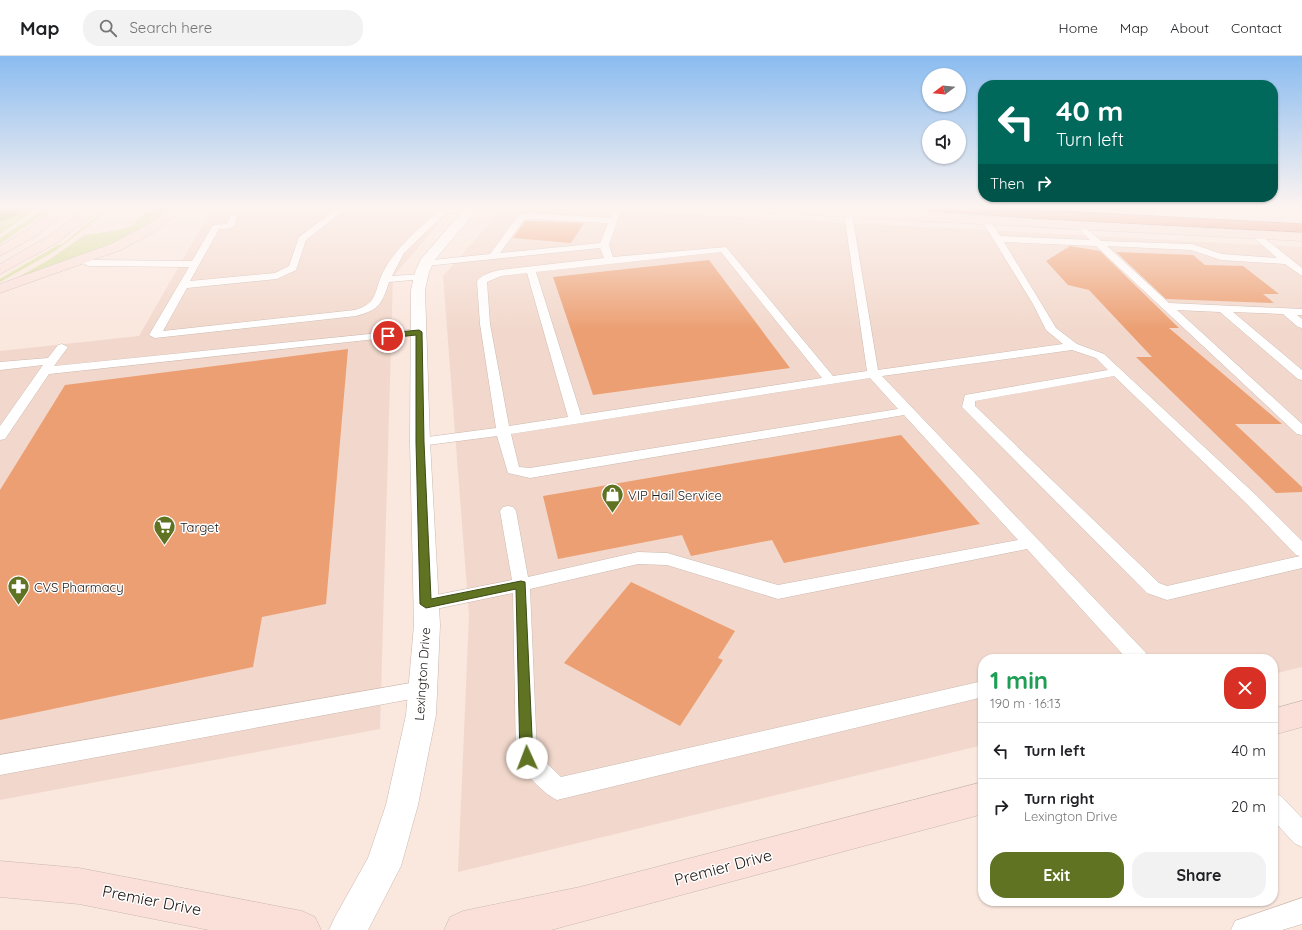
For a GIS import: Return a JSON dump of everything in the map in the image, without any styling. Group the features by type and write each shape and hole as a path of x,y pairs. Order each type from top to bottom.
{"main road":[{"path":"0,270 39,248"},
{"path":"0,289 82,260 111,248"},
{"path":"1278,721 1302,714"},
{"name":"Premier Drive","path":"463,930 488,926 580,905 978,799"},
{"name":"Premier Drive","path":"0,879 80,886 302,930"}],"street":[{"path":"423,270 441,248"},
{"name":"Lexington Drive","path":"348,930 382,866 402,805 421,715 427,625 420,442 418,290 423,270"}],"lane":[{"path":"205,248 154,335 356,313 370,309 378,300 385,279 400,252 404,248"},
{"path":"183,285 277,276 293,268 299,248"},
{"path":"493,256 499,248"},
{"path":"385,279 493,256 576,248"},
{"path":"605,248 609,260"},
{"path":"708,248 500,274 487,277 482,282 486,324 503,431 513,470 530,474 907,412"},
{"path":"724,248 752,286 830,380"},
{"path":"853,248 873,374 1134,654"},
{"path":"1003,248 1038,304 1052,330 1073,346 1100,356 1252,500 1302,550"},
{"path":"1106,248 1302,431"},
{"path":"1194,248 1210,255 1221,257 1286,261"},
{"path":"1270,248 1302,273"},
{"path":"82,260 89,263 196,264"},
{"path":"531,270 576,420"},
{"path":"1167,306 1302,312"},
{"path":"1223,308 1302,376"},
{"path":"1286,311 1302,325"},
{"path":"0,366 49,366 419,332"},
{"path":"420,442 576,420 830,380 1073,346"},
{"path":"0,436 62,347"},
{"path":"1117,372 969,398 968,407 1153,588 1167,593 1302,562"},
{"path":"508,511 521,584 527,758 557,788 978,690"},
{"path":"426,604 638,558 667,559 778,592 1030,543"},
{"path":"0,765 422,689"},
{"path":"1278,809 1302,835"},
{"path":"1244,930 1302,911"}],"shaded area":[{"path":"190,248 418,248 393,277 380,729 0,800 0,351 139,336"},
{"path":"468,248 1302,248 1302,667 1278,673 1278,654 978,654 978,746 458,872 469,615 443,276"}],"green space":[{"path":"53,248 59,248 0,282 0,279"},
{"path":"66,248 103,248 6,284 47,261"}],"building":[{"path":"1067,248 1081,248 1100,251 1179,328 1169,328 1282,424 1235,424 1302,487 1302,492 1276,493 1136,357 1152,357 1089,290 1068,285 1046,261"},
{"path":"1116,252 1193,255 1205,265 1243,266 1279,294 1263,294 1274,303 1166,299"},
{"path":"709,260 790,368 593,395 553,277"},
{"name":"Target","path":"348,349 326,604 262,617 253,667 0,720 0,490 65,385"},
{"path":"901,435 980,524 784,563 772,540 691,556 682,535 558,559 543,496"},
{"path":"631,582 735,631 718,658 723,660 680,726 564,663"}],"place":[{"name":"VIP Hail Service","path":"613,514"},
{"name":"Target","path":"165,546"},
{"name":"CVS Pharmacy","path":"19,606"}],"route":[{"path":"388,336 419,332 423,566 426,604 521,584 527,758"}]}
